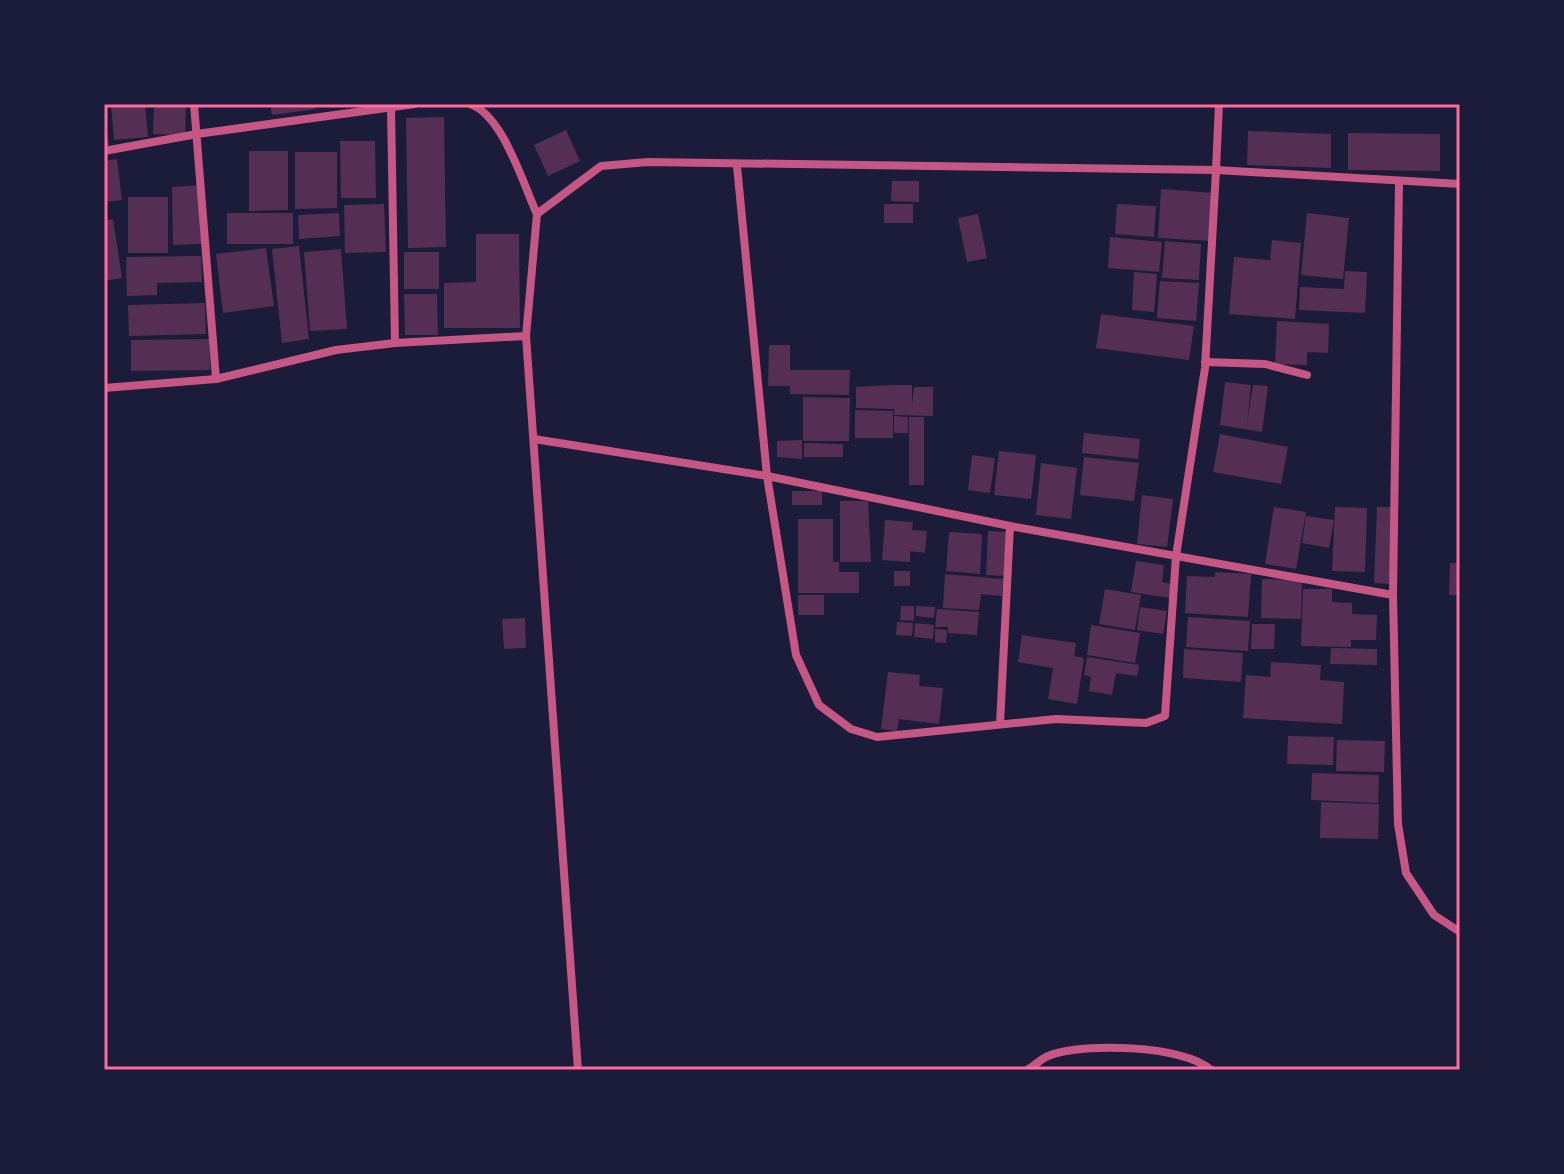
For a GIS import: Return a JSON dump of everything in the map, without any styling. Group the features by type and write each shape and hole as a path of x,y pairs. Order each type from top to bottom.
{"street":[{"path":"194,104 216,379"},
{"path":"104,151 197,134 415,104"},
{"path":"470,104 481,108 502,136 537,214 526,336 578,1070"},
{"path":"737,166 767,476 796,655 819,705 851,729 877,737 1056,719 1146,723 1165,716 1176,556 1205,362 1219,104"},
{"path":"391,107 395,343"},
{"path":"537,214 601,166 648,162 737,166 1216,170 1399,183 1460,184"},
{"path":"1399,183 1393,595 1398,824 1406,873 1434,915 1460,932"},
{"path":"104,388 216,379 336,350 395,343 526,336"},
{"path":"1205,362 1265,364 1307,375"},
{"path":"534,439 767,476 1010,526 1393,595"},
{"path":"1000,724 1010,526"},
{"path":"1027,1070 1049,1056 1100,1047 1151,1051 1204,1063 1211,1070"}],"building":[{"path":"111,104 145,104 148,137 114,140"},
{"path":"270,104 315,104 316,109 272,115"},
{"path":"154,105 186,106 185,135 153,134"},
{"path":"104,114 109,145 104,146"},
{"path":"444,117 446,247 408,248 406,118"},
{"path":"566,130 580,161 548,176 534,145"},
{"path":"1248,131 1331,134 1331,168 1247,165"},
{"path":"1348,133 1440,134 1440,171 1348,170"},
{"path":"340,141 375,141 376,198 341,198"},
{"path":"249,151 288,151 288,210 249,211"},
{"path":"295,152 337,152 337,208 295,209"},
{"path":"117,159 122,200 104,202 104,161"},
{"path":"892,181 919,181 919,202 891,201"},
{"path":"200,185 202,244 173,245 172,187"},
{"path":"1161,189 1214,193 1211,241 1158,238"},
{"path":"128,197 168,197 168,253 128,253"},
{"path":"384,204 386,252 345,253 344,205"},
{"path":"884,204 913,204 913,223 884,223"},
{"path":"1117,204 1156,206 1154,237 1115,234"},
{"path":"227,213 293,213 293,244 227,244"},
{"path":"339,213 340,236 299,239 298,215"},
{"path":"1307,213 1349,218 1343,279 1301,275"},
{"path":"978,214 987,258 967,262 958,218"},
{"path":"113,219 122,278 104,281 104,221"},
{"path":"476,234 519,234 520,328 444,328 444,283 476,282"},
{"path":"1110,237 1162,242 1159,272 1108,268"},
{"path":"1272,240 1301,243 1295,319 1229,314 1234,257 1270,260"},
{"path":"1165,241 1201,244 1199,280 1162,278"},
{"path":"299,246 309,339 282,343 272,249"},
{"path":"266,248 274,306 223,313 216,254"},
{"path":"341,249 347,329 310,331 304,252"},
{"path":"404,252 439,252 439,289 404,289"},
{"path":"201,256 202,282 157,283 157,295 127,296 126,257"},
{"path":"1345,271 1367,272 1365,313 1299,310 1300,287 1344,289"},
{"path":"1134,272 1157,274 1154,312 1132,310"},
{"path":"1160,281 1199,283 1196,321 1157,318"},
{"path":"404,294 437,294 438,335 405,335"},
{"path":"205,303 206,334 129,336 128,305"},
{"path":"1101,314 1194,326 1189,360 1096,348"},
{"path":"1277,321 1329,324 1328,353 1307,352 1307,365 1275,364"},
{"path":"209,339 210,370 131,371 131,340"},
{"path":"769,345 790,345 790,370 850,370 849,395 790,394 790,386 768,386"},
{"path":"1225,382 1251,385 1247,424 1253,385 1268,386 1262,432 1220,425"},
{"path":"912,385 912,405 914,387 933,387 933,416 894,415 894,409 856,408 856,387"},
{"path":"803,397 850,398 849,441 803,441"},
{"path":"855,410 893,411 893,438 855,438"},
{"path":"894,416 908,417 908,433 894,433"},
{"path":"909,417 924,417 924,485 909,485"},
{"path":"1084,433 1140,439 1138,459 1082,453"},
{"path":"1220,434 1288,447 1281,484 1213,472"},
{"path":"802,440 802,459 777,457 777,441"},
{"path":"804,443 843,444 843,457 804,457"},
{"path":"999,451 1036,455 1031,499 994,495"},
{"path":"972,455 995,458 990,493 968,490"},
{"path":"1084,457 1139,463 1134,501 1080,495"},
{"path":"1041,463 1077,468 1071,519 1036,515"},
{"path":"792,491 822,491 822,505 792,505"},
{"path":"1142,495 1173,499 1167,547 1137,544"},
{"path":"840,501 868,501 871,562 840,562"},
{"path":"1274,507 1306,512 1296,569 1265,564"},
{"path":"1335,507 1367,508 1365,572 1332,571"},
{"path":"1377,507 1393,507 1390,584 1374,583"},
{"path":"1306,516 1334,520 1329,548 1302,543"},
{"path":"798,519 833,519 833,562 839,562 839,572 859,572 859,593 798,593"},
{"path":"885,520 913,522 912,530 927,531 925,553 910,551 910,562 882,560"},
{"path":"988,531 1007,532 1005,576 986,575"},
{"path":"949,532 982,534 980,574 946,571"},
{"path":"1136,561 1164,565 1162,582 1172,584 1170,598 1131,592"},
{"path":"1450,563 1460,563 1460,595 1449,595"},
{"path":"894,571 910,571 910,586 894,586"},
{"path":"1215,572 1251,574 1248,617 1185,613 1187,576 1215,577"},
{"path":"945,574 1003,579 1002,596 981,594 979,610 943,608"},
{"path":"1262,579 1302,580 1301,619 1261,618"},
{"path":"1105,589 1141,595 1135,630 1099,624"},
{"path":"1303,589 1332,589 1332,602 1352,603 1352,614 1377,615 1376,640 1351,640 1351,647 1301,646"},
{"path":"798,595 824,595 824,615 798,615"},
{"path":"901,606 914,606 914,621 900,620"},
{"path":"916,606 935,607 934,618 916,616"},
{"path":"1140,607 1167,611 1163,634 1137,630"},
{"path":"937,609 979,612 977,635 948,633 948,627 935,627"},
{"path":"1188,617 1250,621 1248,651 1186,647"},
{"path":"525,618 526,648 504,649 502,619"},
{"path":"897,622 913,623 912,636 896,635"},
{"path":"915,623 934,625 933,639 914,637"},
{"path":"1252,624 1275,624 1274,649 1251,649"},
{"path":"1091,625 1140,633 1135,663 1087,655"},
{"path":"935,629 947,630 946,643 935,642"},
{"path":"1022,635 1076,643 1074,656 1084,658 1077,704 1048,699 1053,668 1018,662"},
{"path":"1331,648 1377,649 1377,665 1330,664"},
{"path":"1184,649 1243,653 1241,682 1183,678"},
{"path":"1087,657 1139,665 1137,676 1116,673 1112,695 1089,691 1091,677 1084,675"},
{"path":"1271,662 1321,665 1320,680 1344,682 1342,724 1243,718 1246,675 1270,677"},
{"path":"888,672 920,675 919,686 943,688 939,724 899,719 897,731 881,729"},
{"path":"1288,736 1334,737 1333,765 1287,764"},
{"path":"1337,740 1385,741 1384,772 1336,771"},
{"path":"1312,773 1379,775 1378,803 1311,800"},
{"path":"1321,802 1379,804 1378,839 1320,838"}]}
